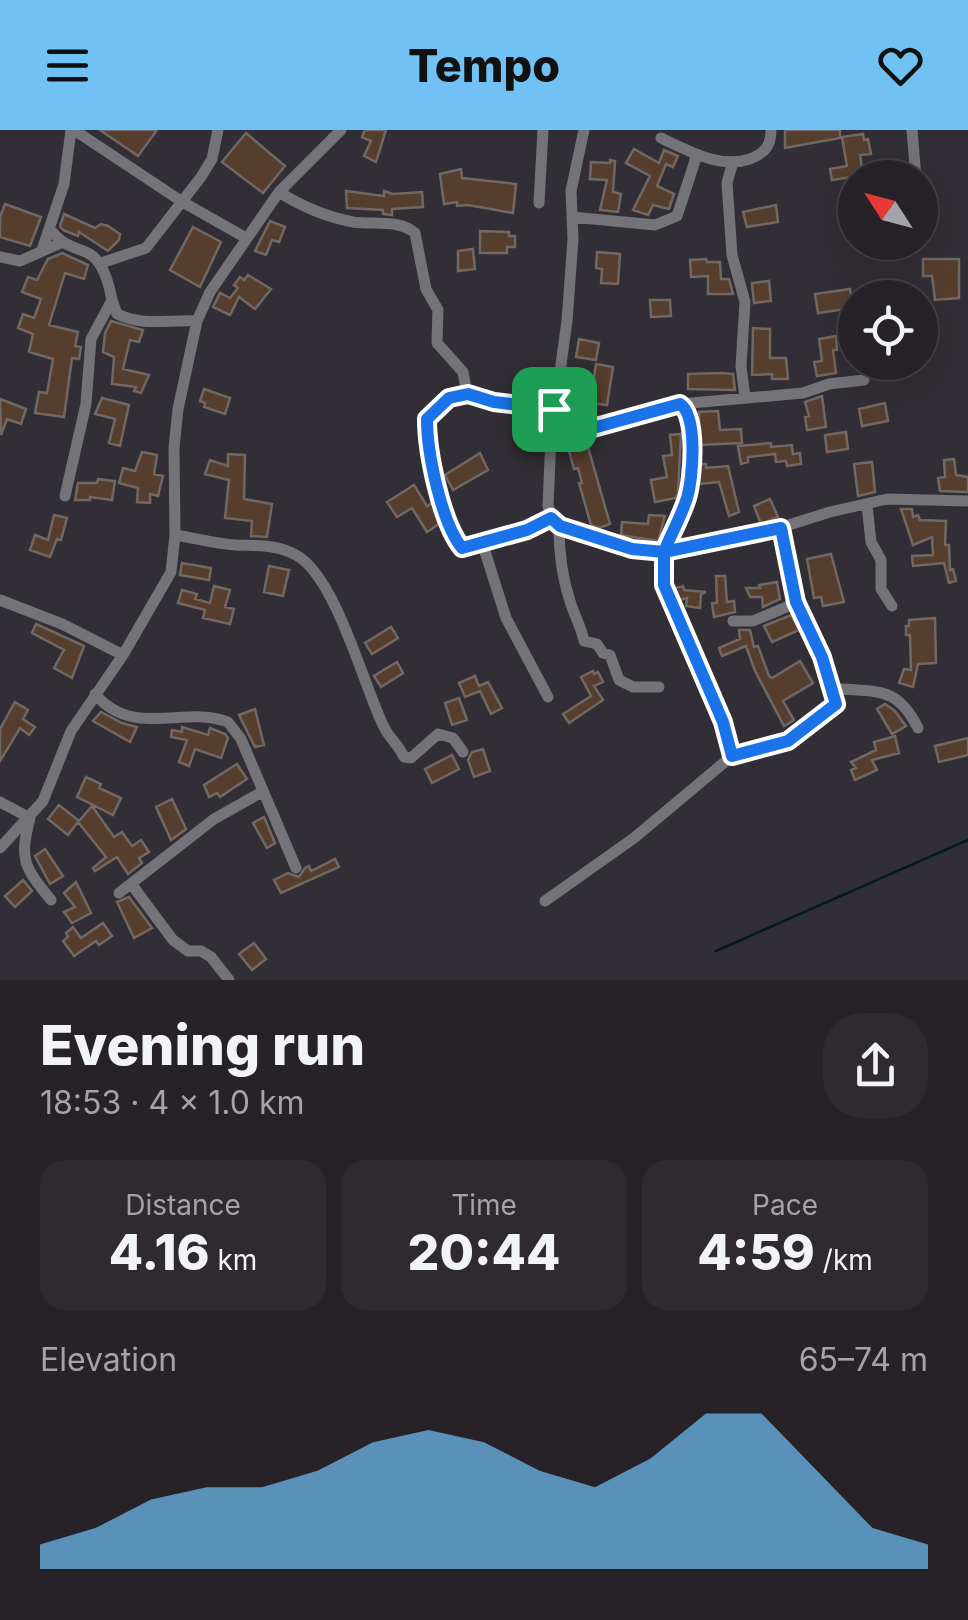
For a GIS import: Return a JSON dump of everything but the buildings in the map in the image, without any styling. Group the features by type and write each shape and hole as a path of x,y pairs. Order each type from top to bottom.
{"street":[{"path":"197,321 154,324 117,314 101,263 90,252 62,242 50,229 48,222 64,184 72,130 246,238"},
{"path":"101,263 146,248 212,158 218,130"},
{"path":"0,848 42,802 72,732 124,655 170,572 175,536 174,448 197,321 210,292 279,192 341,130"},
{"path":"539,203 543,130"},
{"path":"584,130 571,191 567,321 551,436 548,506 555,522 570,603 584,641 597,644 610,655 618,680 640,688 659,687"},
{"path":"661,138 732,165 761,155 768,148 771,130"},
{"path":"912,130 914,160"},
{"path":"572,217 655,225 677,216 695,154"},
{"path":"732,165 726,184 732,255 745,302 741,366 745,398"},
{"path":"279,192 335,217 404,226 415,233 426,289 438,310 438,343 463,372 468,394"},
{"path":"42,250 50,229"},
{"path":"0,257 20,261 62,242"},
{"path":"65,496 86,404 91,338 112,300"},
{"path":"551,436 564,436 680,404 803,393 829,384 864,380"},
{"path":"554,409 494,402 468,394 449,398 427,419 427,442 462,548 555,522 632,549 664,552 781,528 866,504 918,498 968,500"},
{"path":"680,404 690,416 692,471 688,496 664,552 664,585 723,722 732,756"},
{"path":"866,504 871,542 881,560 881,589 892,606"},
{"path":"545,901 634,838 732,756 788,741 836,704 822,657 796,602 781,528"},
{"path":"175,536 234,545 264,544 298,556 318,578 353,647 383,725 404,757 411,758 438,734 453,738 464,752"},
{"path":"482,542 506,618 548,697"},
{"path":"0,600 62,624 124,655"},
{"path":"733,621 754,621 796,602"},
{"path":"831,688 896,696 918,728"},
{"path":"95,694 116,710 149,720 224,719 240,739 296,868"},
{"path":"118,893 179,844 262,792"},
{"path":"0,802 30,818"},
{"path":"30,818 22,847 26,870 51,900"},
{"path":"132,885 173,940 188,951 211,956 229,980"}],"waterway":[{"path":"716,951 968,840"}],"route":[{"path":"554,409 481,400 468,394 449,398 427,419 427,442 441,496 462,548 527,530 551,518 560,526 632,549 664,552 664,585 723,722 732,756 788,741 836,704 822,657 796,602 781,528 664,552 688,496 692,471 690,416 686,407 680,404 564,436 551,436 554,409"}]}
